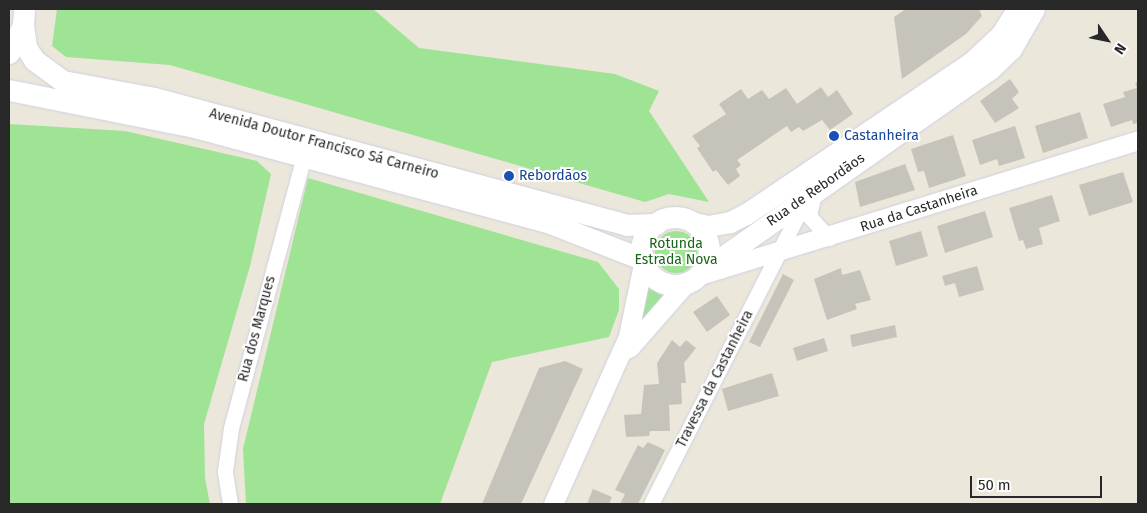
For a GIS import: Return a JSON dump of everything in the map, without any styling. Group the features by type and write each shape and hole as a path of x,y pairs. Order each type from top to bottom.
{"main road":[{"name":"Rua de Rebordãos","path":"694,223 708,226 730,222 746,214 971,63 1001,35 1017,9"},
{"name":"Rua de Rebordãos","path":"696,276 811,193 990,69 1011,49 1034,9"},
{"path":"9,53 23,17"},
{"name":"Avenida Doutor Francisco Sá Carneiro","path":"23,17 26,47 34,60 63,81 154,98 627,225 656,224"},
{"name":"Avenida Doutor Francisco Sá Carneiro","path":"9,90 155,117 304,156 550,223 643,261"},
{"path":"675,218 694,223 703,232 708,244 709,257 696,276 665,284 654,278 643,261 644,239 656,224 675,218"}],"street":[{"name":"Rua da Castanheira","path":"696,276 829,238 1138,140"},
{"name":"Rua dos Marques","path":"230,504 225,471 230,428 304,156"},
{"path":"811,193 809,216 829,238"},
{"name":"Travessa da Castanheira","path":"651,504 811,193"},
{"path":"553,504 632,324 643,261"},
{"path":"615,365 696,276"}],"green space":[{"path":"57,9 373,9 419,48 615,74 659,91 649,111 709,202 669,194 645,202 170,65 66,57 52,46"},
{"path":"9,124 125,131 257,161 271,174 250,266 204,424 205,478 210,504 9,504"},
{"path":"308,178 598,262 619,289 619,310 609,337 492,362 440,504 246,504 243,449"},
{"name":"Rotunda Estrada Nova","path":"680,231 688,234 694,240 697,252 694,264 688,270 672,273 664,270 658,264 655,248 658,240 664,234"},
{"path":"645,286 663,296 641,321 641,320"}],"building":[{"path":"906,9 979,9 982,16 966,34 902,79 894,17"},
{"path":"1010,79 1019,92 1012,99 1019,108 995,123 980,101"},
{"path":"1138,82 1138,123 1133,124 1132,120 1111,127 1103,104 1125,97 1123,92 1137,88 1135,83"},
{"path":"821,87 828,97 837,90 853,114 830,130 822,120 803,131 799,127 791,132 787,126 737,160 741,165 736,169 740,176 728,185 716,170 713,172 697,148 700,146 692,136 726,114 719,104 741,89 748,99 762,90 769,99 786,88 797,104"},
{"path":"1080,112 1088,138 1043,153 1035,126"},
{"path":"1015,126 1025,158 999,166 997,159 980,165 972,140"},
{"path":"953,135 966,176 929,188 924,171 918,172 911,149"},
{"path":"905,164 915,190 860,207 855,182"},
{"path":"1123,172 1133,202 1089,216 1079,185"},
{"path":"1052,195 1060,221 1039,228 1043,244 1026,249 1023,240 1019,241 1009,208"},
{"path":"985,211 993,237 945,253 937,226"},
{"path":"921,231 928,256 896,266 889,241"},
{"path":"977,266 984,290 959,297 955,283 945,286 942,276"},
{"path":"841,268 842,275 860,270 871,300 855,304 857,309 827,320 814,279"},
{"path":"783,274 794,280 760,347 749,342"},
{"path":"717,296 730,315 707,332 693,312"},
{"path":"895,325 897,337 852,347 850,335"},
{"path":"824,338 828,351 797,361 793,348"},
{"path":"672,340 680,347 686,340 696,348 684,363 686,383 681,383 682,404 669,405 670,431 650,431 649,436 626,437 624,415 641,414 644,385 659,384 657,363"},
{"path":"565,361 583,369 521,504 482,504 539,368"},
{"path":"772,373 779,396 728,411 722,389"},
{"path":"648,442 665,450 638,504 620,504 625,494 615,490 638,445 643,448"},
{"path":"593,489 612,497 609,504 587,504"}],"place":[{"name":"Castanheira","path":"834,136"},
{"name":"Rebordãos","path":"509,176"}]}
